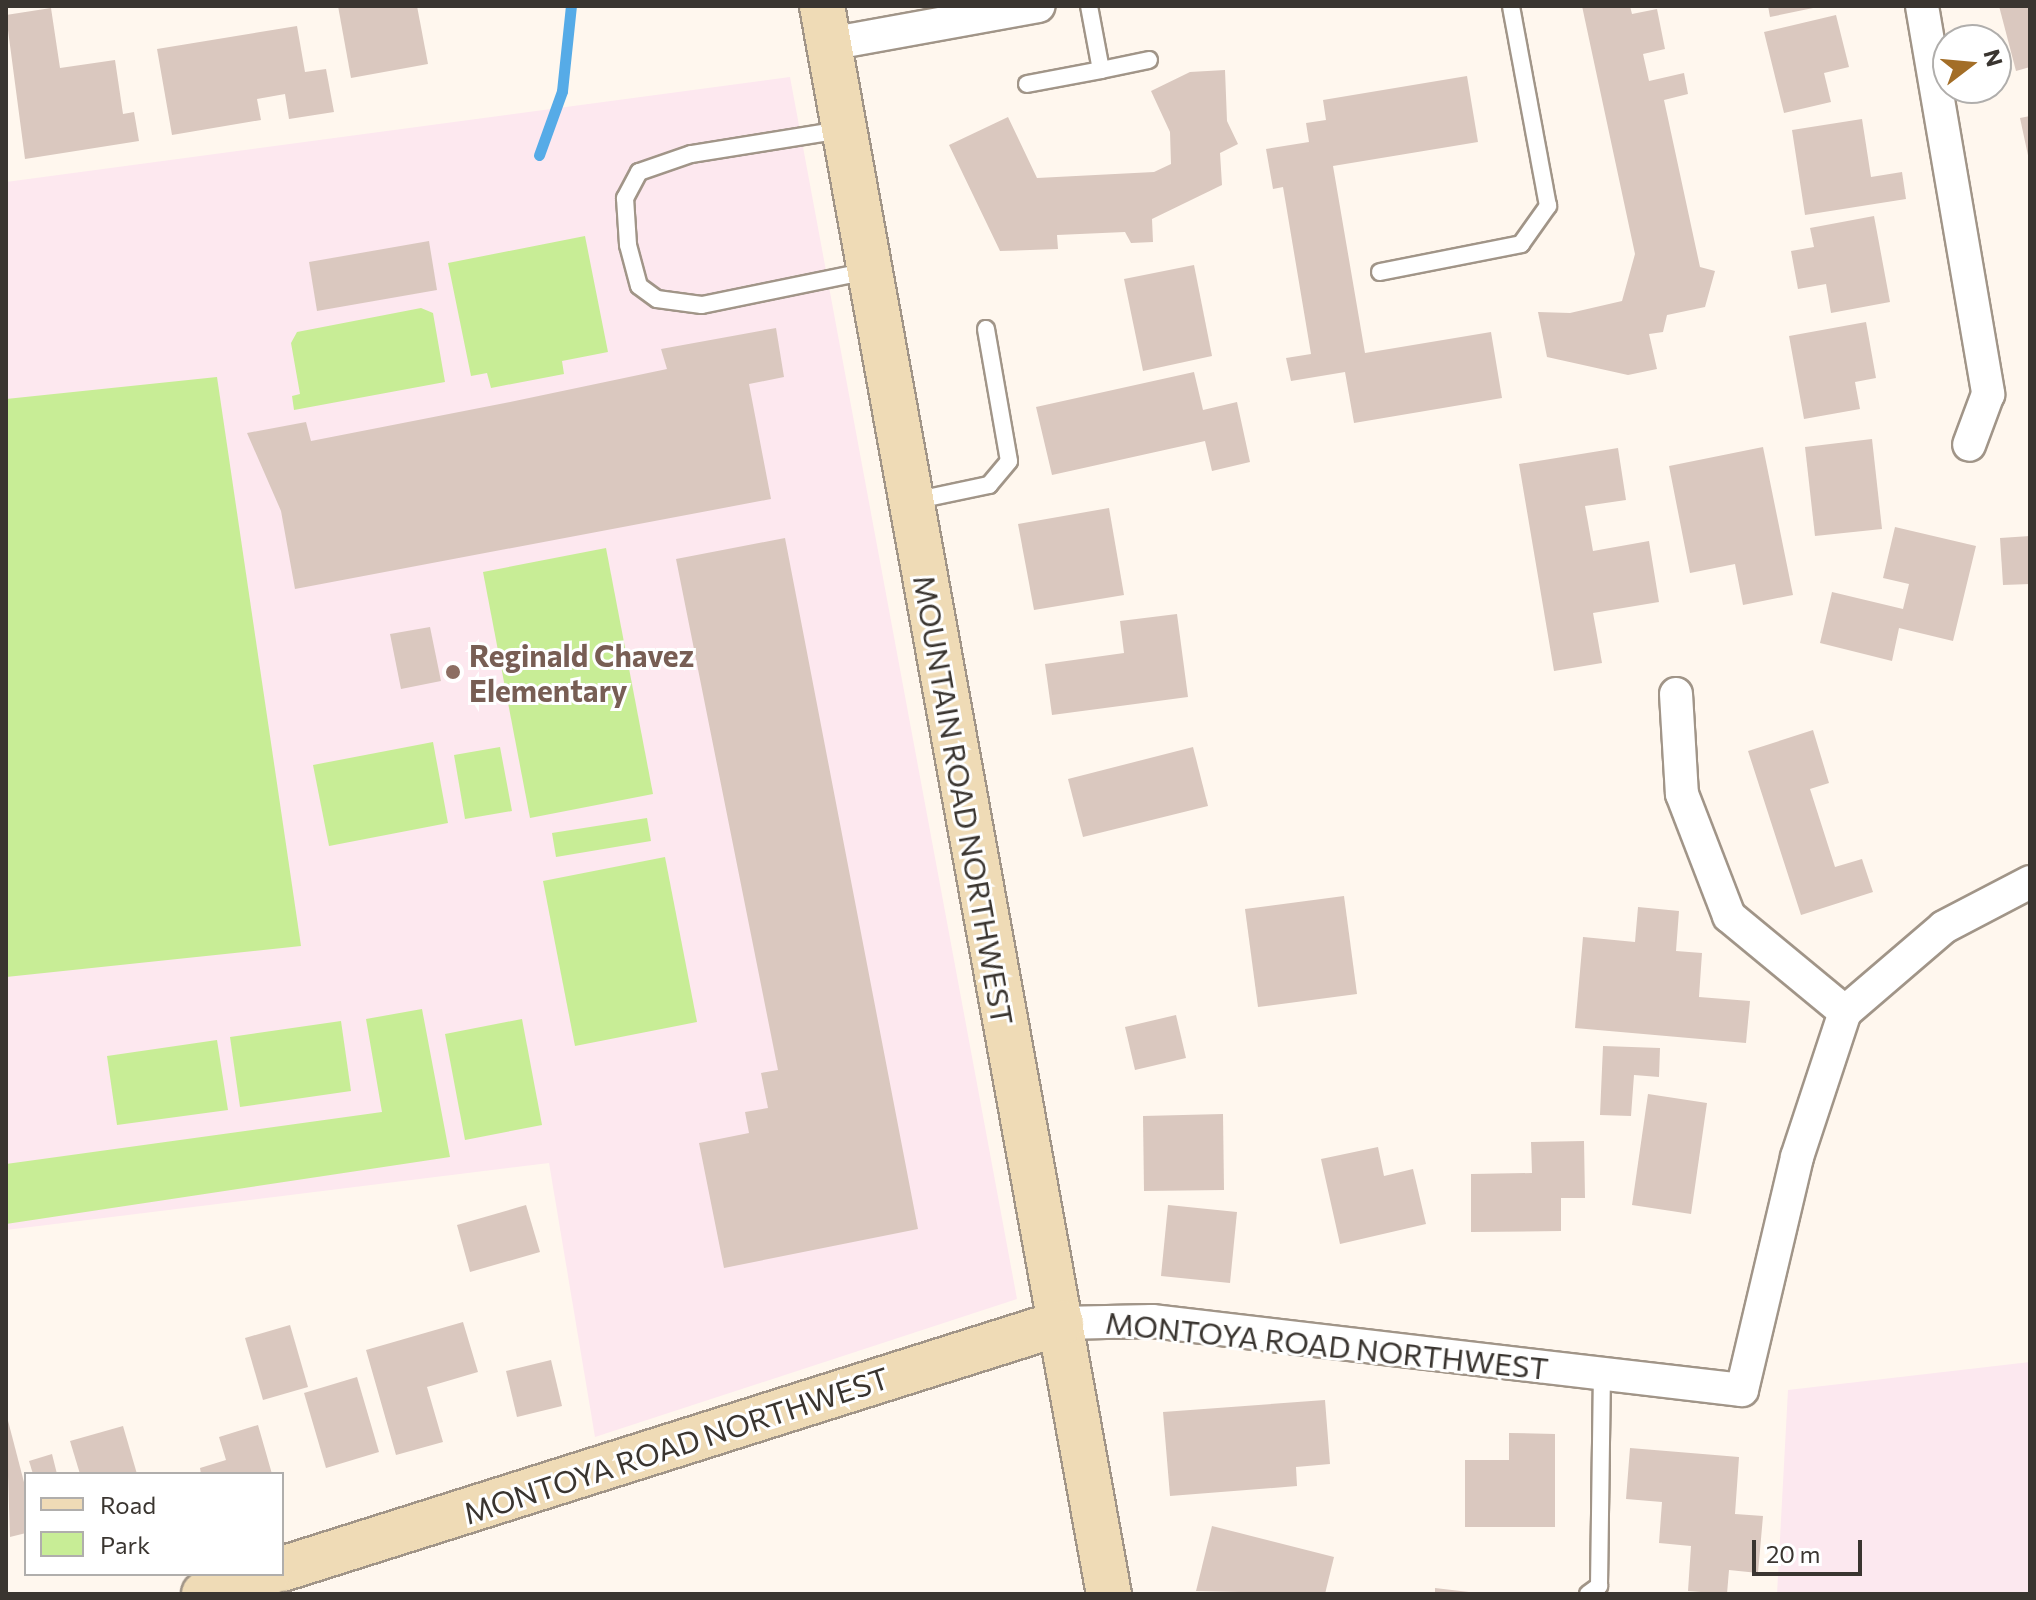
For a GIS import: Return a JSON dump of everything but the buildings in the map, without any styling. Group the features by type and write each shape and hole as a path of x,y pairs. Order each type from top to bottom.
{"street":[{"path":"826,25 1039,6"},
{"path":"1922,6 1988,394 1969,445"},
{"name":"MOUNTAIN ROAD NORTHWEST","path":"826,25 867,271 1109,1594"},
{"path":"1676,694 1682,794 1729,916 1845,1012 1944,927 2030,882"},
{"name":"MONTOYA ROAD NORTHWEST","path":"284,1568 1061,1323 1152,1321 1742,1390 1797,1157 1845,1012"},
{"path":"204,1594 261,1576"}],"lane":[{"path":"1089,6 1101,70"},
{"path":"1380,272 1521,244 1548,206 1511,6"},
{"path":"1027,84 1149,60"},
{"path":"843,130 691,154 639,172 625,198 628,245 639,286 657,299 702,305 867,271"},
{"path":"909,501 989,485 1009,461 986,329"},
{"path":"1588,1594 1599,1586 1602,1374"}],"shaded area":[{"name":"Reginald Chavez Elementary","path":"790,77 1017,1299 595,1437 549,1163 6,1230 6,182"},
{"path":"2030,1362 2030,1594 1777,1594 1788,1390"}],"green space":[{"path":"585,236 608,352 562,361 564,374 491,388 487,373 471,376 448,263"},
{"path":"421,308 433,313 445,382 294,410 292,396 300,394 291,343 297,332"},
{"path":"217,377 301,946 6,977 6,399"},
{"path":"606,548 653,794 530,818 483,572"},
{"path":"433,742 448,823 329,846 313,765"},
{"path":"500,747 512,811 465,819 454,755"},
{"path":"647,818 651,841 556,857 552,833"},
{"path":"665,857 697,1022 575,1046 543,881"},
{"path":"422,1009 450,1157 6,1224 6,1164 382,1112 366,1019"},
{"path":"522,1019 542,1125 465,1140 445,1034"},
{"path":"341,1021 351,1091 240,1107 230,1037"},
{"path":"217,1040 228,1110 117,1125 107,1056"}],"waterway":[{"path":"539,155 562,91 571,6"}],"place":[{"name":"Reginald Chavez Elementary","path":"453,672"}]}
